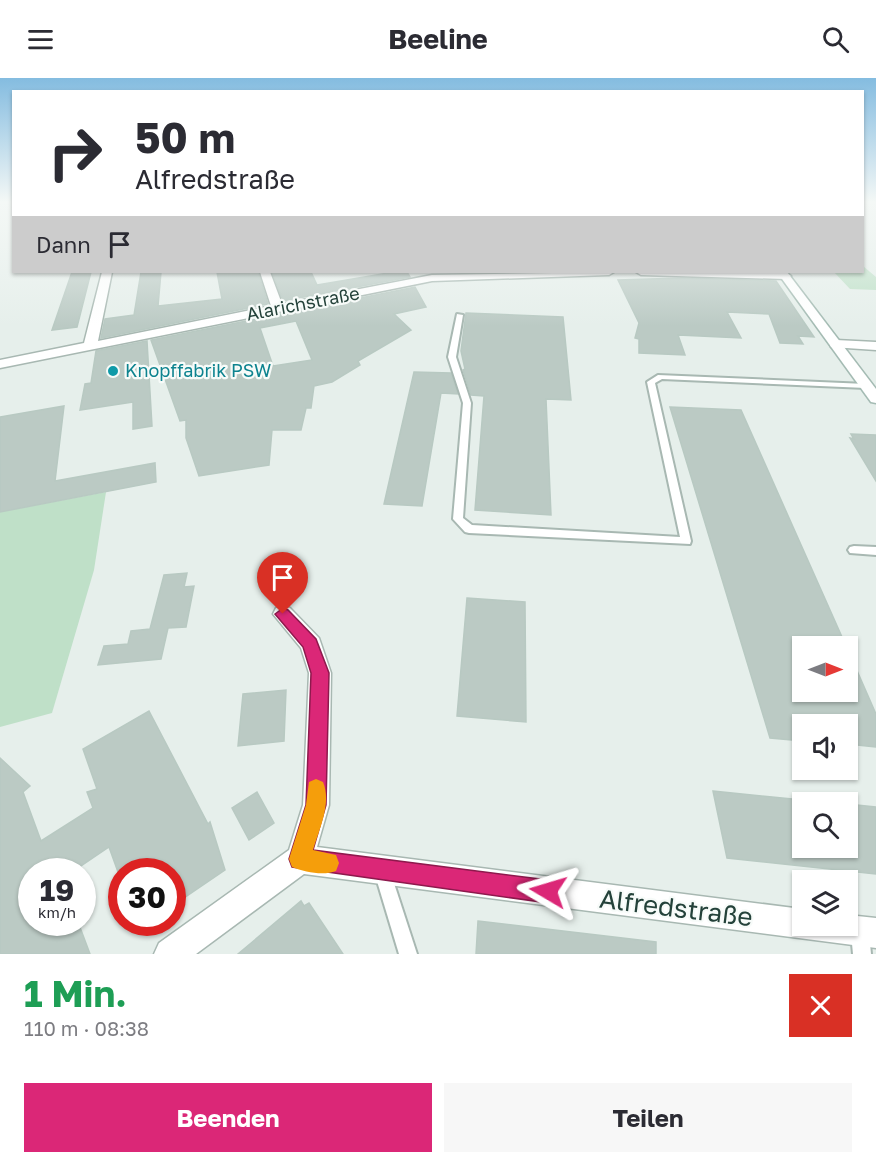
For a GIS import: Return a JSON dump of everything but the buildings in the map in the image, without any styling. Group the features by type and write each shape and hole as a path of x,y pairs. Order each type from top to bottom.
{"street":[{"path":"90,347 107,273"},
{"path":"265,273 278,309"},
{"name":"Alarichstraße","path":"0,364 278,309 430,275 549,273"},
{"path":"712,273 784,274 876,399"},
{"path":"836,344 876,346"},
{"path":"170,954 300,859 316,805 320,673 310,644 283,614"},
{"name":"Alfredstraße","path":"300,859 792,923"},
{"path":"851,936 866,940"}],"lane":[{"path":"459,315 452,357 467,403 458,519 469,529 686,541 651,382 662,377 866,386"},
{"path":"854,550 876,552"},
{"path":"381,870 408,954"}],"green space":[{"path":"864,267 876,277 876,290 850,289 835,273 864,273"},
{"path":"106,492 94,570 52,713 0,727 0,512"}],"slow traffic":[{"path":"316,789 316,805 300,859 329,863"}],"place":[{"name":"Knopffabrik PSW","path":"113,371"}],"route":[{"path":"283,614 310,644 320,673 316,805 300,859 548,891"}]}
